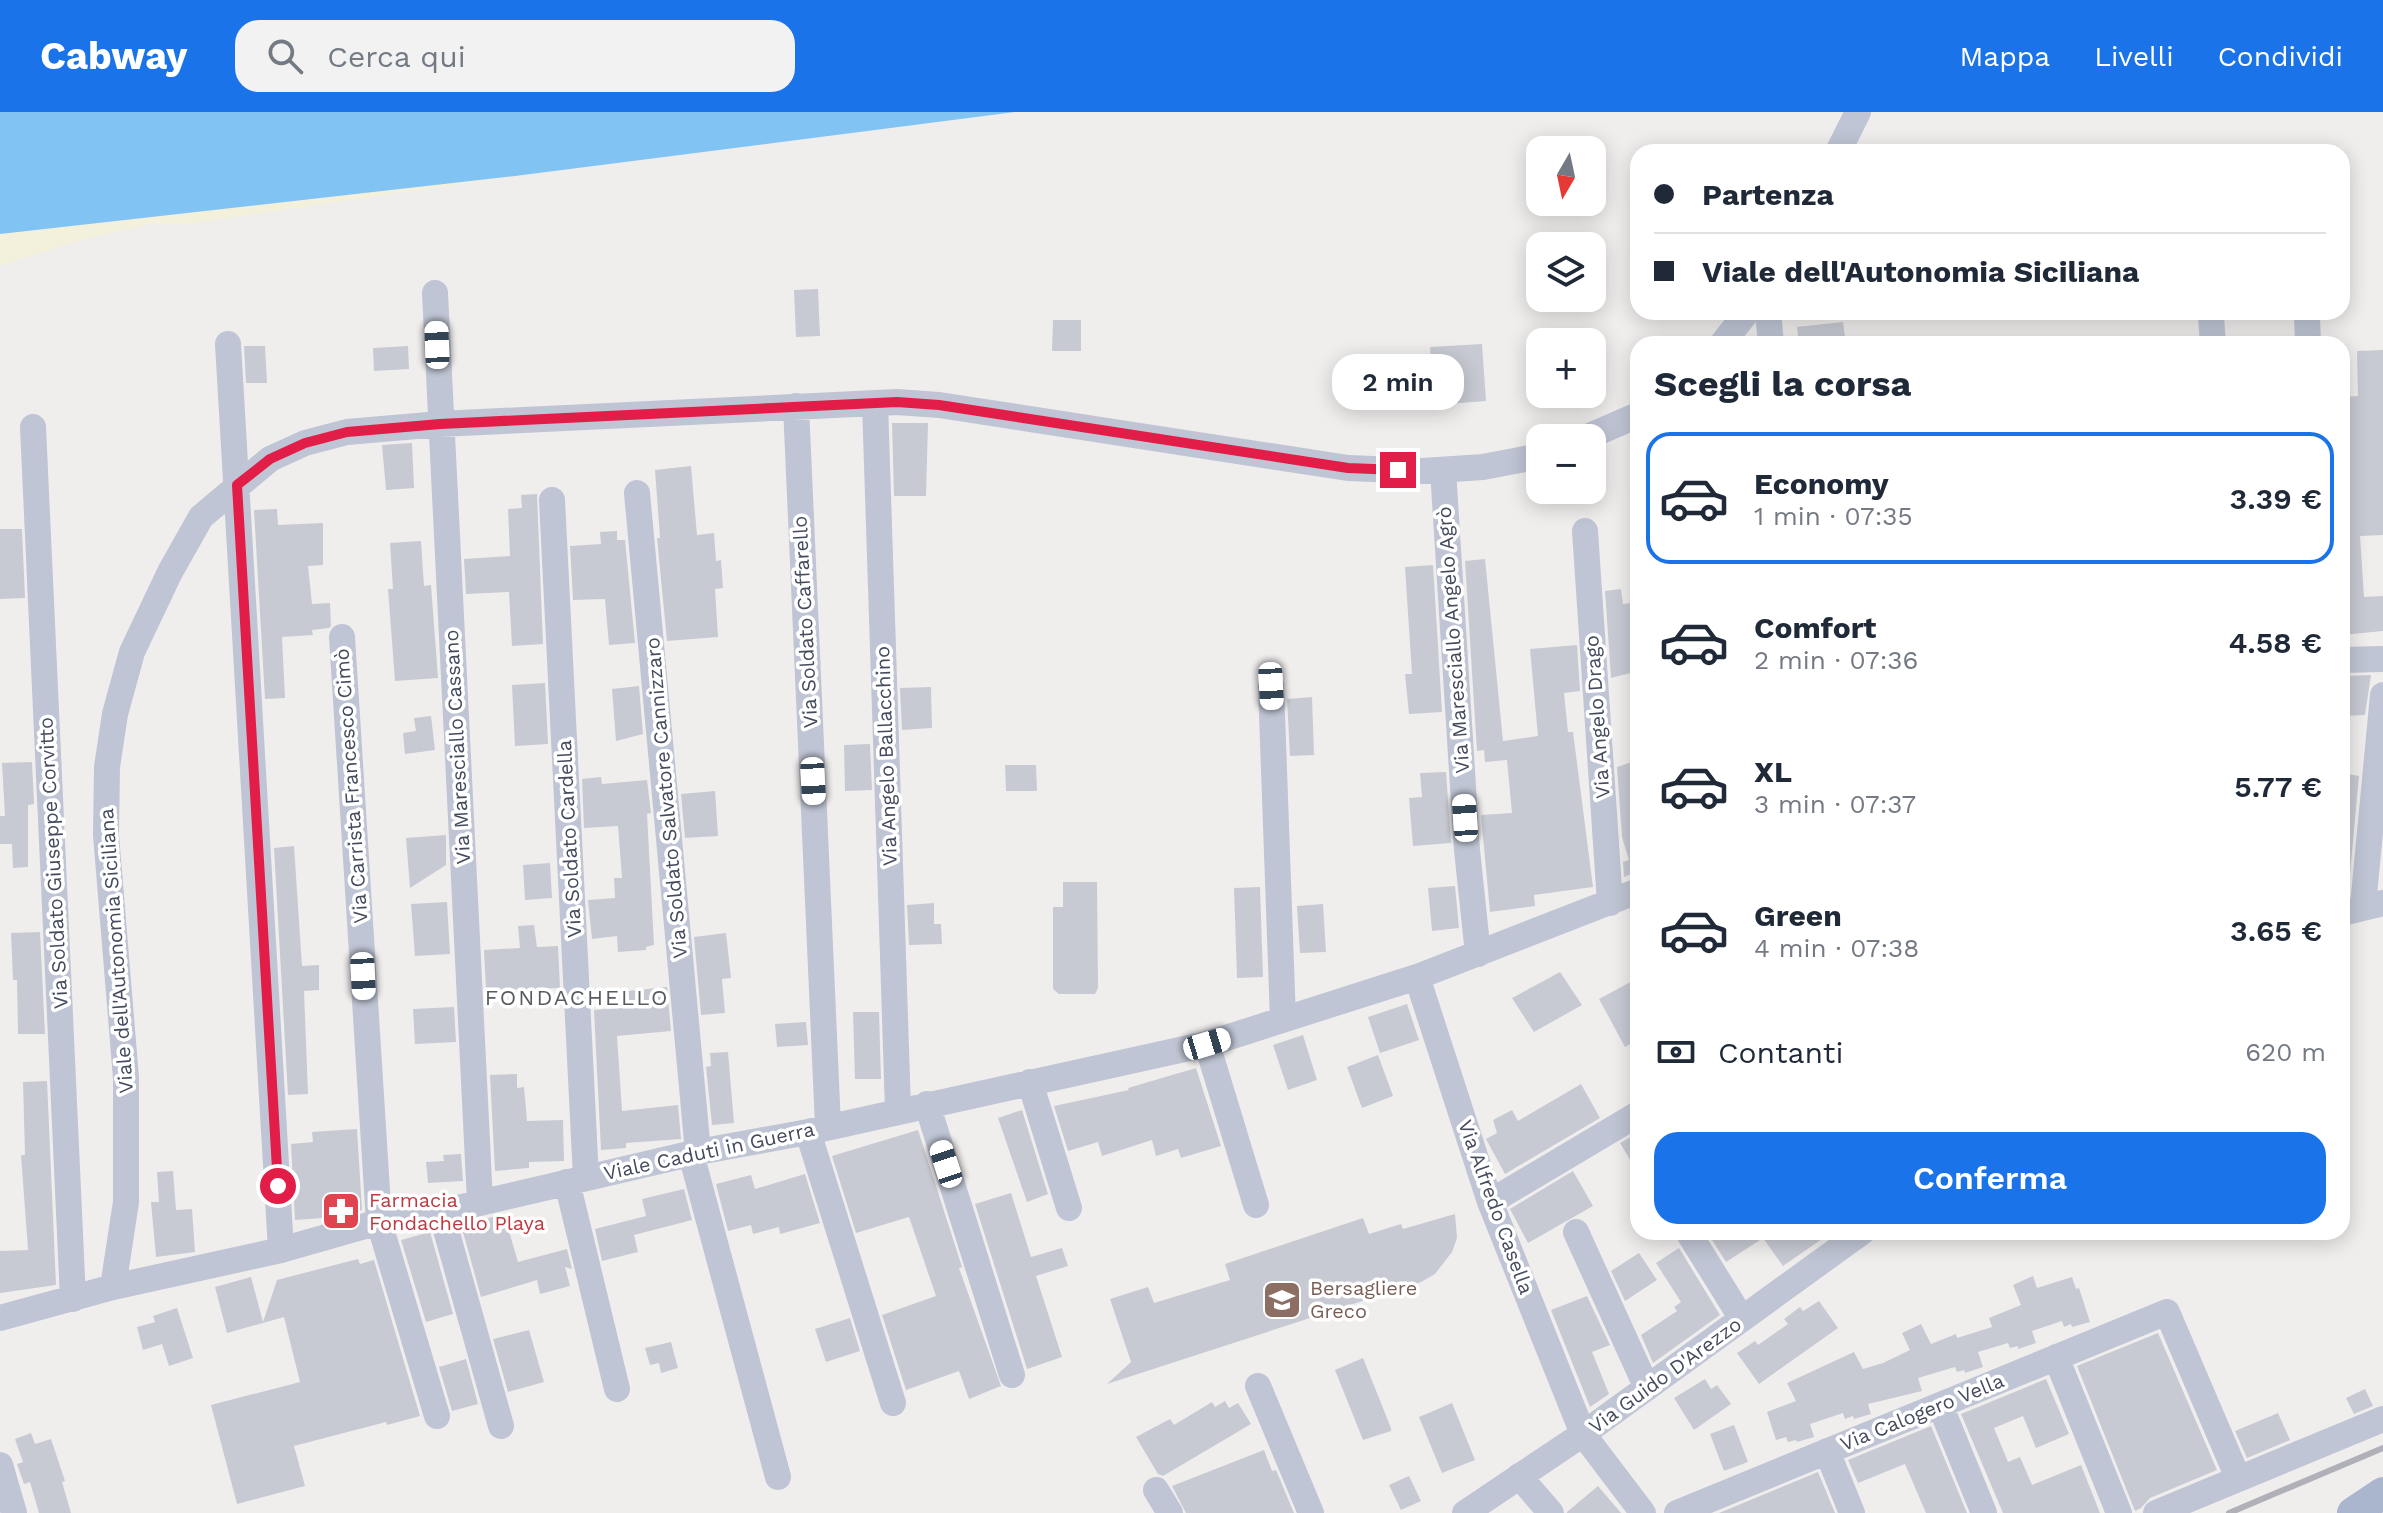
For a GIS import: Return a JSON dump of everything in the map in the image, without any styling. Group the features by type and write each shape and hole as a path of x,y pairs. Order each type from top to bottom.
{"main road":[{"path":"2353,1513 2383,1493"}],"street":[{"path":"1842,144 1858,112"},
{"name":"Via Maresciallo Cassano","path":"435,293 480,1202"},
{"path":"1728,336 1741,320"},
{"path":"228,344 281,1250"},
{"name":"Viale dell'Autonomia Siciliana","path":"113,1287 126,1202 126,1078 106,835 107,767 115,714 138,639 201,517 270,459 305,443 347,432 440,424 875,403 939,405 1348,468 1443,470 1526,461"},
{"name":"Via Angelo Ballacchino","path":"875,403 898,1110"},
{"name":"Via Soldato Caffarello","path":"796,406 818,1129 893,1403"},
{"path":"1606,429 1630,418"},
{"name":"Via Soldato Giuseppe Corvitto","path":"33,427 73,1299"},
{"name":"Via Maresciallo Angelo Agrò","path":"1443,470 1467,850 1478,954"},
{"name":"Via Soldato Salvatore Cannizzaro","path":"637,493 695,1153 778,1477"},
{"name":"Via Soldato Cardella","path":"552,500 576,1180 617,1389"},
{"name":"Via Angelo Drago","path":"1585,531 1610,903"},
{"name":"Via Carrista Francesco Cimò","path":"342,637 379,1222 437,1416"},
{"path":"2350,660 2383,659"},
{"path":"1271,686 1283,1020"},
{"path":"2363,907 2378,799 2383,695"},
{"name":"Viale Caduti in Guerra","path":"0,1318 113,1287 281,1250 379,1222 441,1212 695,1153 1207,1044 1417,977 1630,894"},
{"name":"Via Alfredo Casella","path":"1417,977 1490,1202 1583,1434"},
{"path":"1207,1044 1256,1205"},
{"path":"1030,1082 1069,1208"},
{"path":"927,1104 1012,1375"},
{"path":"1490,1202 1630,1119"},
{"path":"441,1212 501,1426"},
{"path":"1576,1232 1647,1388"},
{"path":"1693,1240 1742,1319"},
{"name":"Via Guido D'Arezzo","path":"1465,1513 1647,1388 1845,1240"},
{"name":"Via Calogero Vella","path":"1677,1513 1722,1504 1827,1451 2167,1312 2238,1478"},
{"path":"2056,1357 2119,1513"},
{"path":"1258,1386 1311,1513"},
{"path":"1940,1405 1984,1513"},
{"path":"2156,1513 2383,1419"},
{"path":"1583,1434 1643,1513"},
{"path":"1827,1451 1852,1513"},
{"path":"0,1465 14,1513"},
{"path":"1519,1476 1551,1513"},
{"path":"1156,1490 1170,1513"}],"sand":[{"path":"515,176 188,224 151,224 84,239 0,266 0,234"}],"water":[{"path":"0,112 1015,112 515,176 0,234"}],"building":[{"path":"818,289 820,336 796,337 794,290"},
{"path":"1053,320 1081,320 1081,351 1052,351"},
{"path":"1843,322 1845,336 1798,336 1797,327"},
{"path":"1482,344 1486,401 1434,405 1430,347"},
{"path":"244,346 265,346 267,383 246,383"},
{"path":"408,346 409,369 374,371 373,348"},
{"path":"2383,350 2383,535 2360,536 2364,597 2383,596 2383,631 2350,634 2350,396 2358,396 2357,351"},
{"path":"892,423 928,423 926,496 894,496"},
{"path":"412,443 414,488 386,490 382,445"},
{"path":"691,466 697,535 714,533 716,561 721,560 723,588 715,589 718,637 667,641 657,538 660,538 655,470"},
{"path":"537,494 543,644 512,646 509,592 466,594 464,559 510,556 508,509 522,508 521,495"},
{"path":"277,509 278,525 323,523 323,565 308,566 312,604 330,603 331,626 312,630 313,635 282,637 285,698 265,699 254,510"},
{"path":"0,529 22,529 25,598 0,599"},
{"path":"617,531 617,540 625,540 635,643 609,645 605,599 573,600 570,546 601,544 600,532"},
{"path":"421,541 424,586 431,585 438,678 395,681 388,589 393,589 390,543"},
{"path":"1485,559 1503,741 1538,736 1530,649 1577,645 1580,691 1564,693 1568,732 1573,732 1593,887 1534,895 1535,906 1490,912 1481,815 1512,813 1507,760 1485,762 1484,750 1477,751 1465,561"},
{"path":"1433,565 1442,712 1409,714 1405,674 1412,674 1405,567"},
{"path":"1621,589 1623,604 1630,603 1630,673 1611,678 1605,591"},
{"path":"2371,675 2365,715 2350,716 2350,676"},
{"path":"545,683 548,744 515,746 512,685"},
{"path":"639,686 643,734 616,741 612,689"},
{"path":"931,687 932,728 902,730 900,688"},
{"path":"1312,697 1314,755 1290,756 1287,699"},
{"path":"431,716 435,750 405,754 403,733 416,731 414,718"},
{"path":"870,744 872,790 845,791 844,745"},
{"path":"32,762 34,804 28,805 28,867 13,868 12,844 0,844 0,816 5,816 2,763"},
{"path":"1630,763 1630,875 1624,877 1623,862 1629,860 1622,837 1617,767"},
{"path":"1005,765 1036,765 1037,791 1006,791"},
{"path":"1446,772 1451,843 1413,846 1409,798 1422,797 1420,773"},
{"path":"2350,774 2359,776 2350,873"},
{"path":"601,777 602,784 647,780 651,813 647,814 654,945 646,947 646,950 618,952 617,936 592,939 588,900 615,898 614,878 622,878 618,826 584,828 582,779"},
{"path":"715,791 718,836 685,838 681,794"},
{"path":"446,835 446,865 410,888 406,838"},
{"path":"294,846 302,966 319,965 319,990 304,991 308,1094 288,1095 274,848"},
{"path":"550,863 552,898 525,900 523,865"},
{"path":"1063,882 1097,882 1098,988 1095,994 1059,994 1053,989 1053,907 1063,907"},
{"path":"1455,886 1459,928 1432,931 1428,888"},
{"path":"1260,887 1263,977 1237,978 1234,888"},
{"path":"447,902 450,954 415,956 411,904"},
{"path":"934,903 934,924 941,924 942,944 909,945 907,905"},
{"path":"1323,904 1326,952 1300,953 1297,906"},
{"path":"534,925 537,947 558,946 560,988 486,990 484,950 520,948 518,926"},
{"path":"40,932 45,1034 18,1034 17,980 13,980 11,933"},
{"path":"726,933 731,978 722,979 725,1013 701,1015 694,937"},
{"path":"1560,972 1582,1005 1534,1032 1512,998"},
{"path":"1630,982 1630,1044 1625,1047 1599,999"},
{"path":"667,987 671,1031 617,1036 622,1111 678,1105 681,1139 626,1143 626,1148 601,1150 594,1010 630,1007 628,991"},
{"path":"1407,1004 1419,1040 1380,1053 1368,1017"},
{"path":"454,1007 456,1042 415,1044 413,1009"},
{"path":"853,1012 879,1012 881,1079 855,1079"},
{"path":"806,1022 808,1045 777,1047 775,1024"},
{"path":"1303,1035 1317,1080 1288,1090 1273,1045"},
{"path":"728,1052 734,1123 712,1125 706,1067 711,1066 710,1053"},
{"path":"1378,1055 1393,1096 1362,1108 1347,1067"},
{"path":"1196,1068 1221,1146 1181,1158 1178,1149 1156,1156 1152,1140 1102,1156 1098,1142 1068,1151 1054,1106 1129,1090"},
{"path":"517,1074 517,1088 524,1087 527,1121 563,1120 564,1161 529,1162 529,1168 495,1171 490,1075"},
{"path":"47,1081 56,1285 0,1293 0,1251 28,1250 21,1155 25,1155 23,1082"},
{"path":"1581,1084 1600,1118 1505,1174 1486,1139 1497,1133 1493,1120 1512,1110 1518,1121"},
{"path":"1022,1110 1048,1194 1027,1202 998,1118"},
{"path":"357,1129 362,1210 337,1217 295,1220 291,1144 313,1142 312,1132"},
{"path":"918,1130 962,1267 959,1268 1001,1386 969,1399 959,1371 906,1390 882,1315 936,1296 909,1217 856,1233 832,1156"},
{"path":"1630,1137 1630,1160 1620,1143"},
{"path":"461,1154 463,1181 428,1183 426,1162 444,1161 443,1155"},
{"path":"173,1171 176,1210 192,1209 195,1252 156,1257 151,1202 159,1202 157,1172"},
{"path":"1573,1171 1593,1206 1528,1243 1510,1209"},
{"path":"805,1174 820,1223 780,1234 779,1227 753,1234 751,1225 728,1231 716,1184 751,1175 755,1189"},
{"path":"684,1189 692,1220 634,1235 638,1252 602,1261 595,1229 646,1216 642,1199"},
{"path":"1011,1193 1031,1257 1062,1248 1068,1266 1036,1276 1062,1357 1027,1369 975,1204"},
{"path":"504,1214 518,1262 567,1249 572,1269 565,1267 570,1286 540,1294 537,1280 481,1297 461,1225"},
{"path":"1455,1214 1457,1238 1452,1252 1435,1274 1421,1282 1107,1384 1131,1362 1110,1299 1148,1287 1154,1303 1230,1280 1225,1264 1363,1218 1369,1234 1401,1224 1403,1229"},
{"path":"430,1232 453,1314 426,1322 401,1240"},
{"path":"1712,1240 1760,1240 1726,1262"},
{"path":"1764,1240 1820,1240 1783,1266"},
{"path":"1679,1248 1720,1315 1653,1363 1641,1335 1677,1311 1674,1307 1681,1302 1656,1263"},
{"path":"1639,1253 1657,1280 1625,1301 1611,1271"},
{"path":"358,1259 360,1264 374,1260 420,1416 294,1446 305,1486 237,1504 211,1405 300,1382 284,1317 227,1333 215,1287 251,1277 263,1322 277,1280"},
{"path":"2033,1276 2037,1288 2072,1277 2076,1289 2079,1288 2090,1322 2064,1327 2062,1321 2032,1331 2036,1343 2018,1349 2018,1346 2010,1348 2008,1343 1978,1352 1983,1367 1965,1373 1964,1370 1957,1372 1955,1367 1918,1378 1922,1391 1868,1404 1871,1414 1845,1419 1843,1413 1810,1424 1814,1437 1797,1442 1788,1442 1786,1437 1776,1440 1767,1412 1796,1401 1787,1383 1854,1352 1863,1369 1883,1363 1910,1350 1902,1333 1921,1324 1931,1344 1956,1334 1957,1338 1992,1327 1989,1318 2021,1305 2013,1285"},
{"path":"1587,1296 1610,1345 1592,1352 1609,1394 1590,1407 1551,1310"},
{"path":"1819,1301 1838,1328 1759,1384 1737,1353 1755,1341 1758,1345 1788,1324 1784,1319 1800,1307 1803,1311"},
{"path":"177,1308 193,1358 169,1366 162,1344 143,1350 137,1327 155,1322 153,1316"},
{"path":"850,1318 860,1351 826,1362 815,1329"},
{"path":"529,1330 544,1382 508,1392 493,1339"},
{"path":"2158,1333 2217,1470 2150,1498 2135,1511 2077,1366"},
{"path":"671,1342 678,1368 661,1373 659,1363 650,1365 645,1348"},
{"path":"1363,1358 1391,1431 1363,1440 1335,1370"},
{"path":"466,1359 478,1404 452,1411 439,1367"},
{"path":"1705,1379 1711,1389 1717,1385 1731,1404 1694,1430 1674,1398"},
{"path":"2046,1379 2069,1434 2036,1448 2023,1416 1994,1428 2008,1462 2020,1457 2032,1485 2081,1465 2100,1513 2003,1513 1961,1414"},
{"path":"2365,1389 2373,1406 2354,1414 2346,1398"},
{"path":"1225,1401 1229,1408 1238,1403 1251,1424 1163,1476 1158,1474 1136,1437 1170,1419 1174,1425 1212,1402 1215,1407"},
{"path":"1452,1403 1475,1460 1442,1473 1419,1417"},
{"path":"2278,1413 2290,1440 2247,1458 2235,1431"},
{"path":"1734,1425 1748,1462 1724,1471 1710,1434"},
{"path":"1931,1426 1967,1513 1926,1513 1905,1464 1858,1483 1848,1460"},
{"path":"31,1433 35,1444 51,1439 65,1481 62,1482 71,1513 39,1513 30,1482 24,1484 17,1464 23,1462 15,1439"},
{"path":"1264,1450 1294,1513 1186,1513 1172,1486"},
{"path":"1818,1472 1835,1513 1719,1513"},
{"path":"1409,1476 1421,1501 1401,1510 1389,1485"},
{"path":"1598,1486 1621,1513 1567,1513 1567,1512"}],"railway":[{"path":"2229,1513 2383,1448"}],"place":[{"name":"Farmacia Fondachello Playa","path":"341,1211"},
{"name":"Bersagliere Greco","path":"1282,1300"}],"district":[{"name":"FONDACHELLO","path":"577,997"}],"route":[{"path":"278,1186 237,485 270,459 305,443 347,432 440,424 897,402 939,405 1348,468 1398,470"}]}
